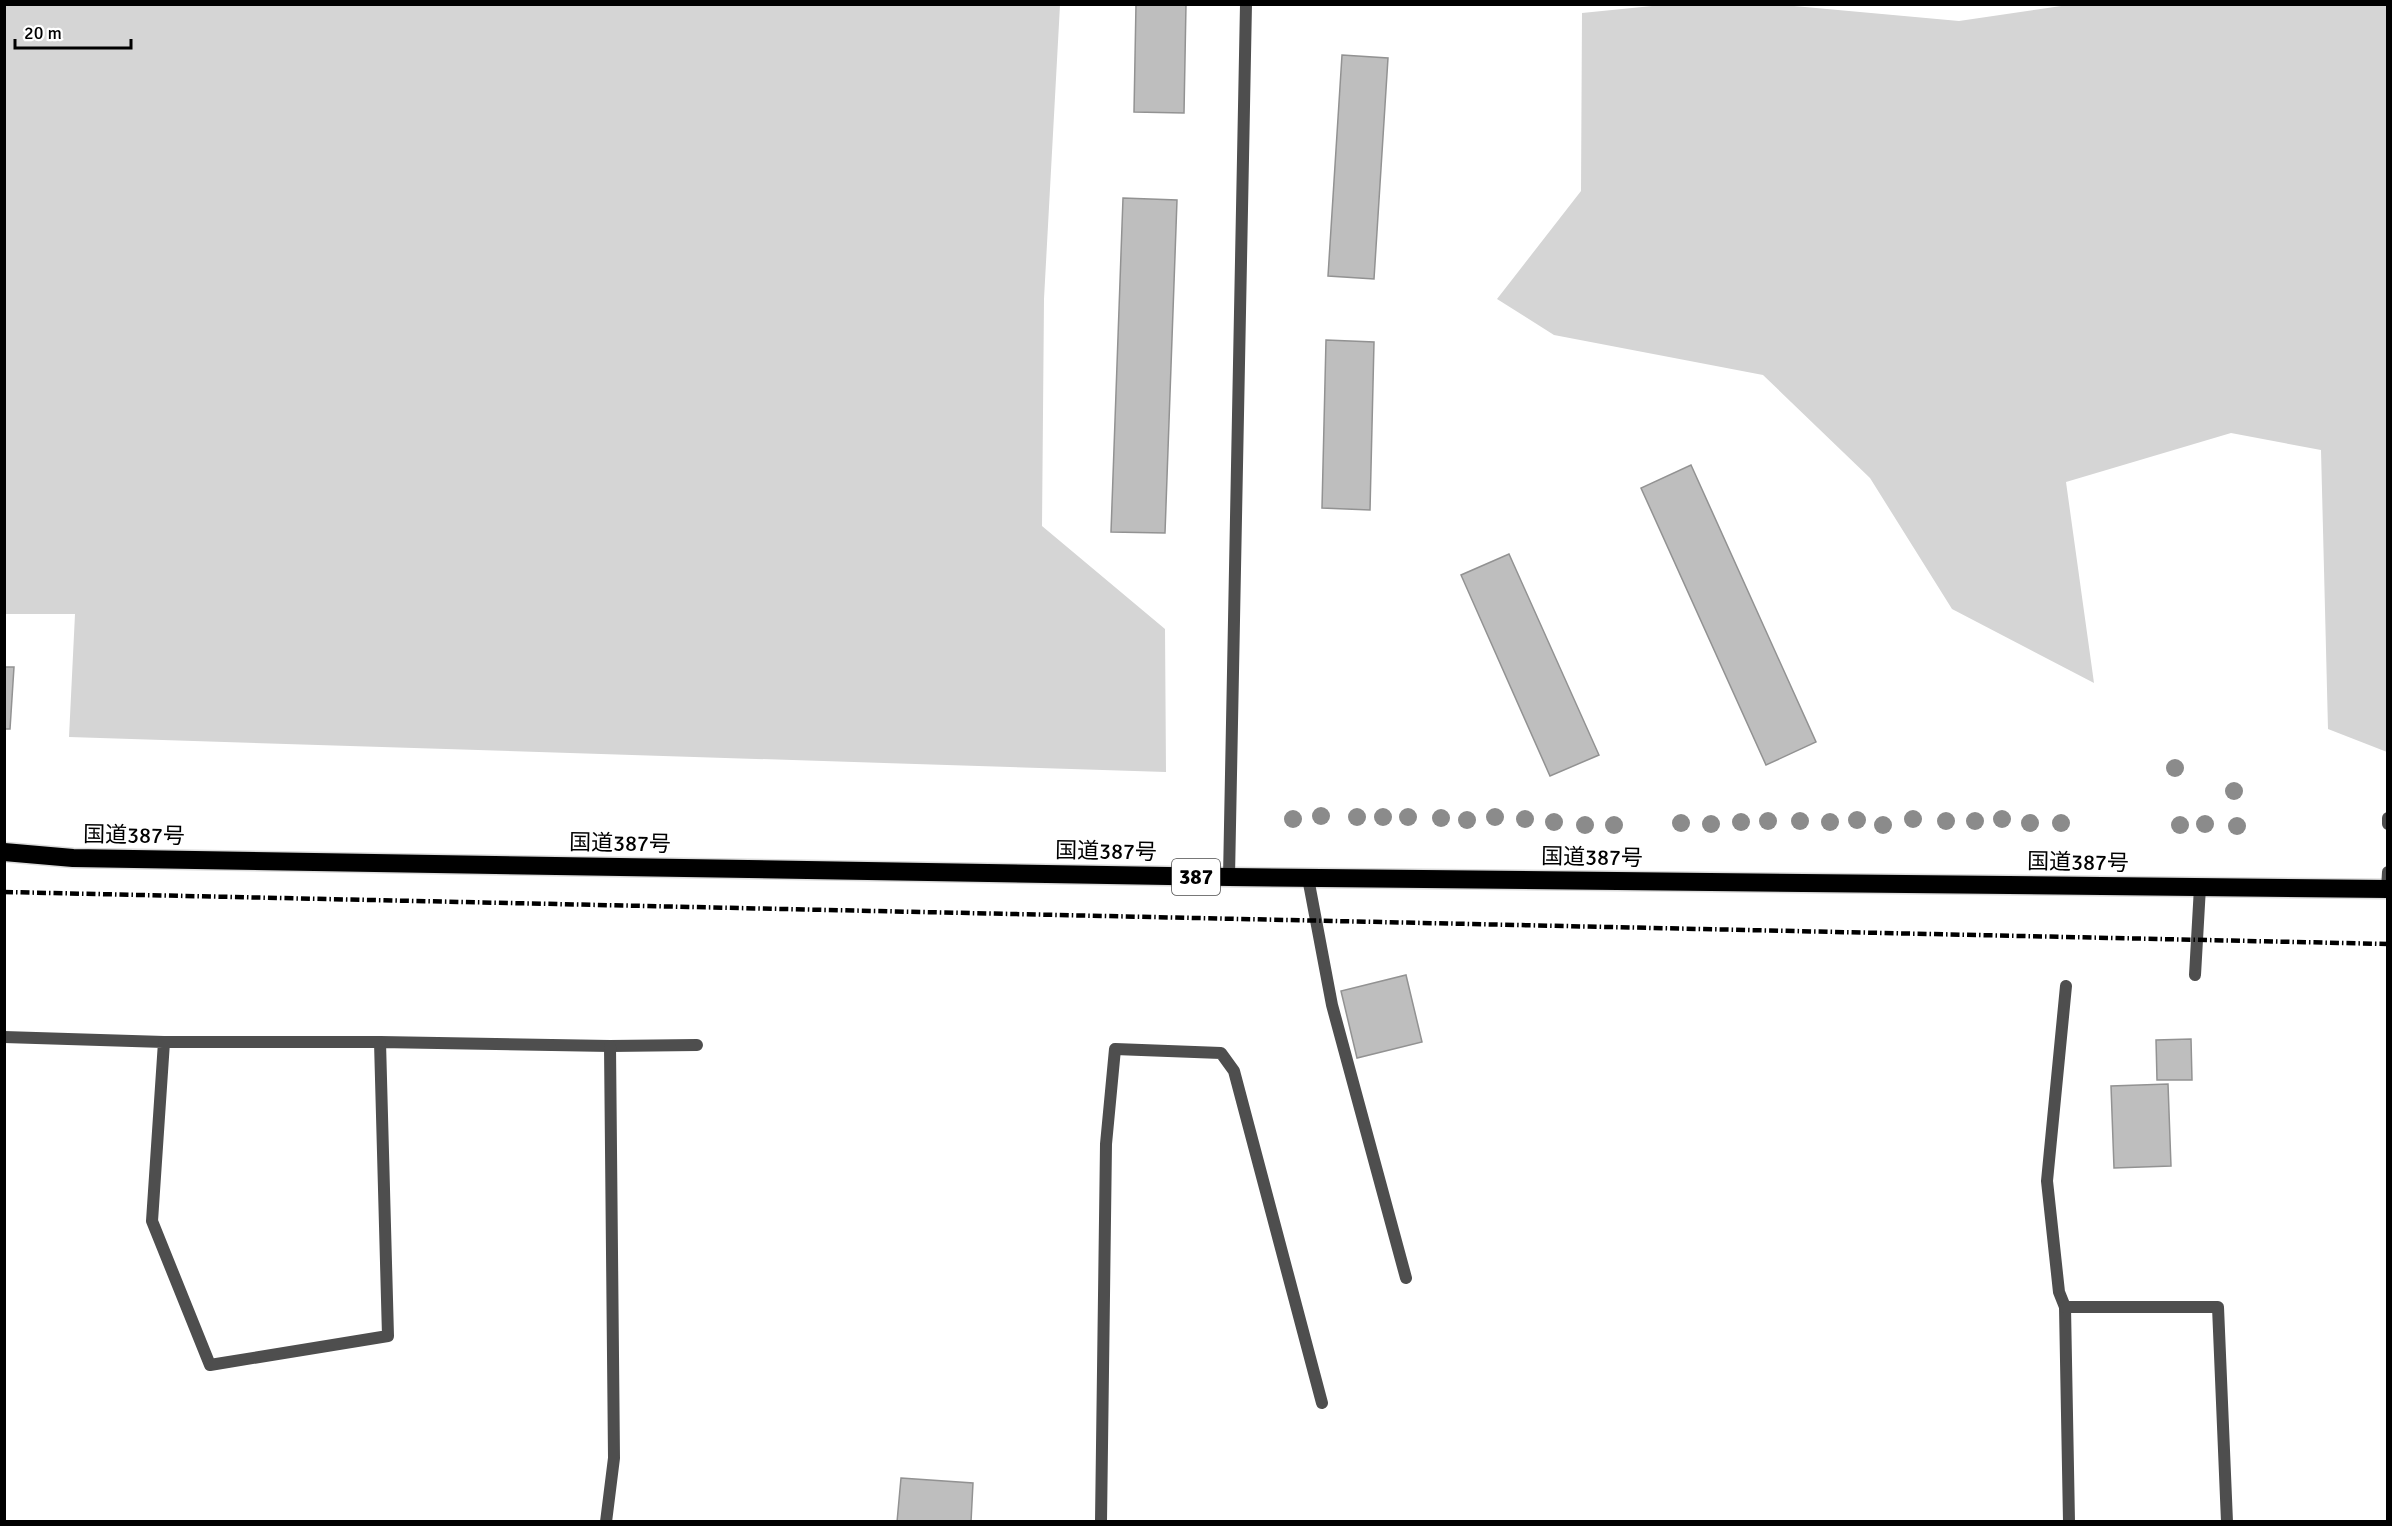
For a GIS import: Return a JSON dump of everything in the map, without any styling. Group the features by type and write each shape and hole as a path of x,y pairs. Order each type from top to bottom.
{"highway":[{"name":"国道387号","path":"4,852 73,858 1229,877 2387,889"}],"street":[{"path":"1229,877 1246,4"},
{"path":"2388,818 2388,824"},
{"path":"2387,889 2388,872"},
{"path":"1308,878 1332,1005 1406,1278"},
{"path":"2195,975 2200,887"},
{"path":"2066,986 2047,1181 2059,1292 2065,1307 2069,1521"},
{"path":"4,1037 164,1042 697,1045"},
{"path":"164,1042 152,1221 210,1365 388,1336 380,1042"},
{"path":"606,1521 614,1458 610,1046"},
{"path":"1101,1521 1106,1144 1115,1049 1221,1053 1234,1071 1322,1403"},
{"path":"2065,1307 2218,1307 2227,1521"}],"shaded area":[{"path":"2075,4 2387,5 2387,752 2328,729 2321,450 2231,433 2066,482 2094,683 1952,609 1870,478 1763,375 1554,335 1497,299 1581,191 1582,13 1662,5 1783,5 1959,21"},
{"path":"4,5 1060,5 1044,299 1042,526 1165,629 1166,772 69,737 75,614 5,614"}],"building":[{"path":"1136,4 1186,4 1184,113 1134,112"},
{"path":"1342,55 1388,58 1374,279 1328,276"},
{"path":"1123,198 1177,200 1165,533 1111,532"},
{"path":"1326,340 1374,342 1370,510 1322,508"},
{"path":"1691,465 1816,742 1766,765 1641,488"},
{"path":"1509,554 1599,755 1550,776 1461,575"},
{"path":"4,667 14,667 10,729 4,729"},
{"path":"1406,975 1422,1042 1357,1058 1341,991"},
{"path":"2191,1039 2192,1080 2157,1080 2156,1040"},
{"path":"2168,1084 2171,1166 2114,1168 2111,1086"},
{"path":"901,1478 973,1483 971,1522 897,1522"}],"railway":[{"path":"4,892 2388,944"}]}
